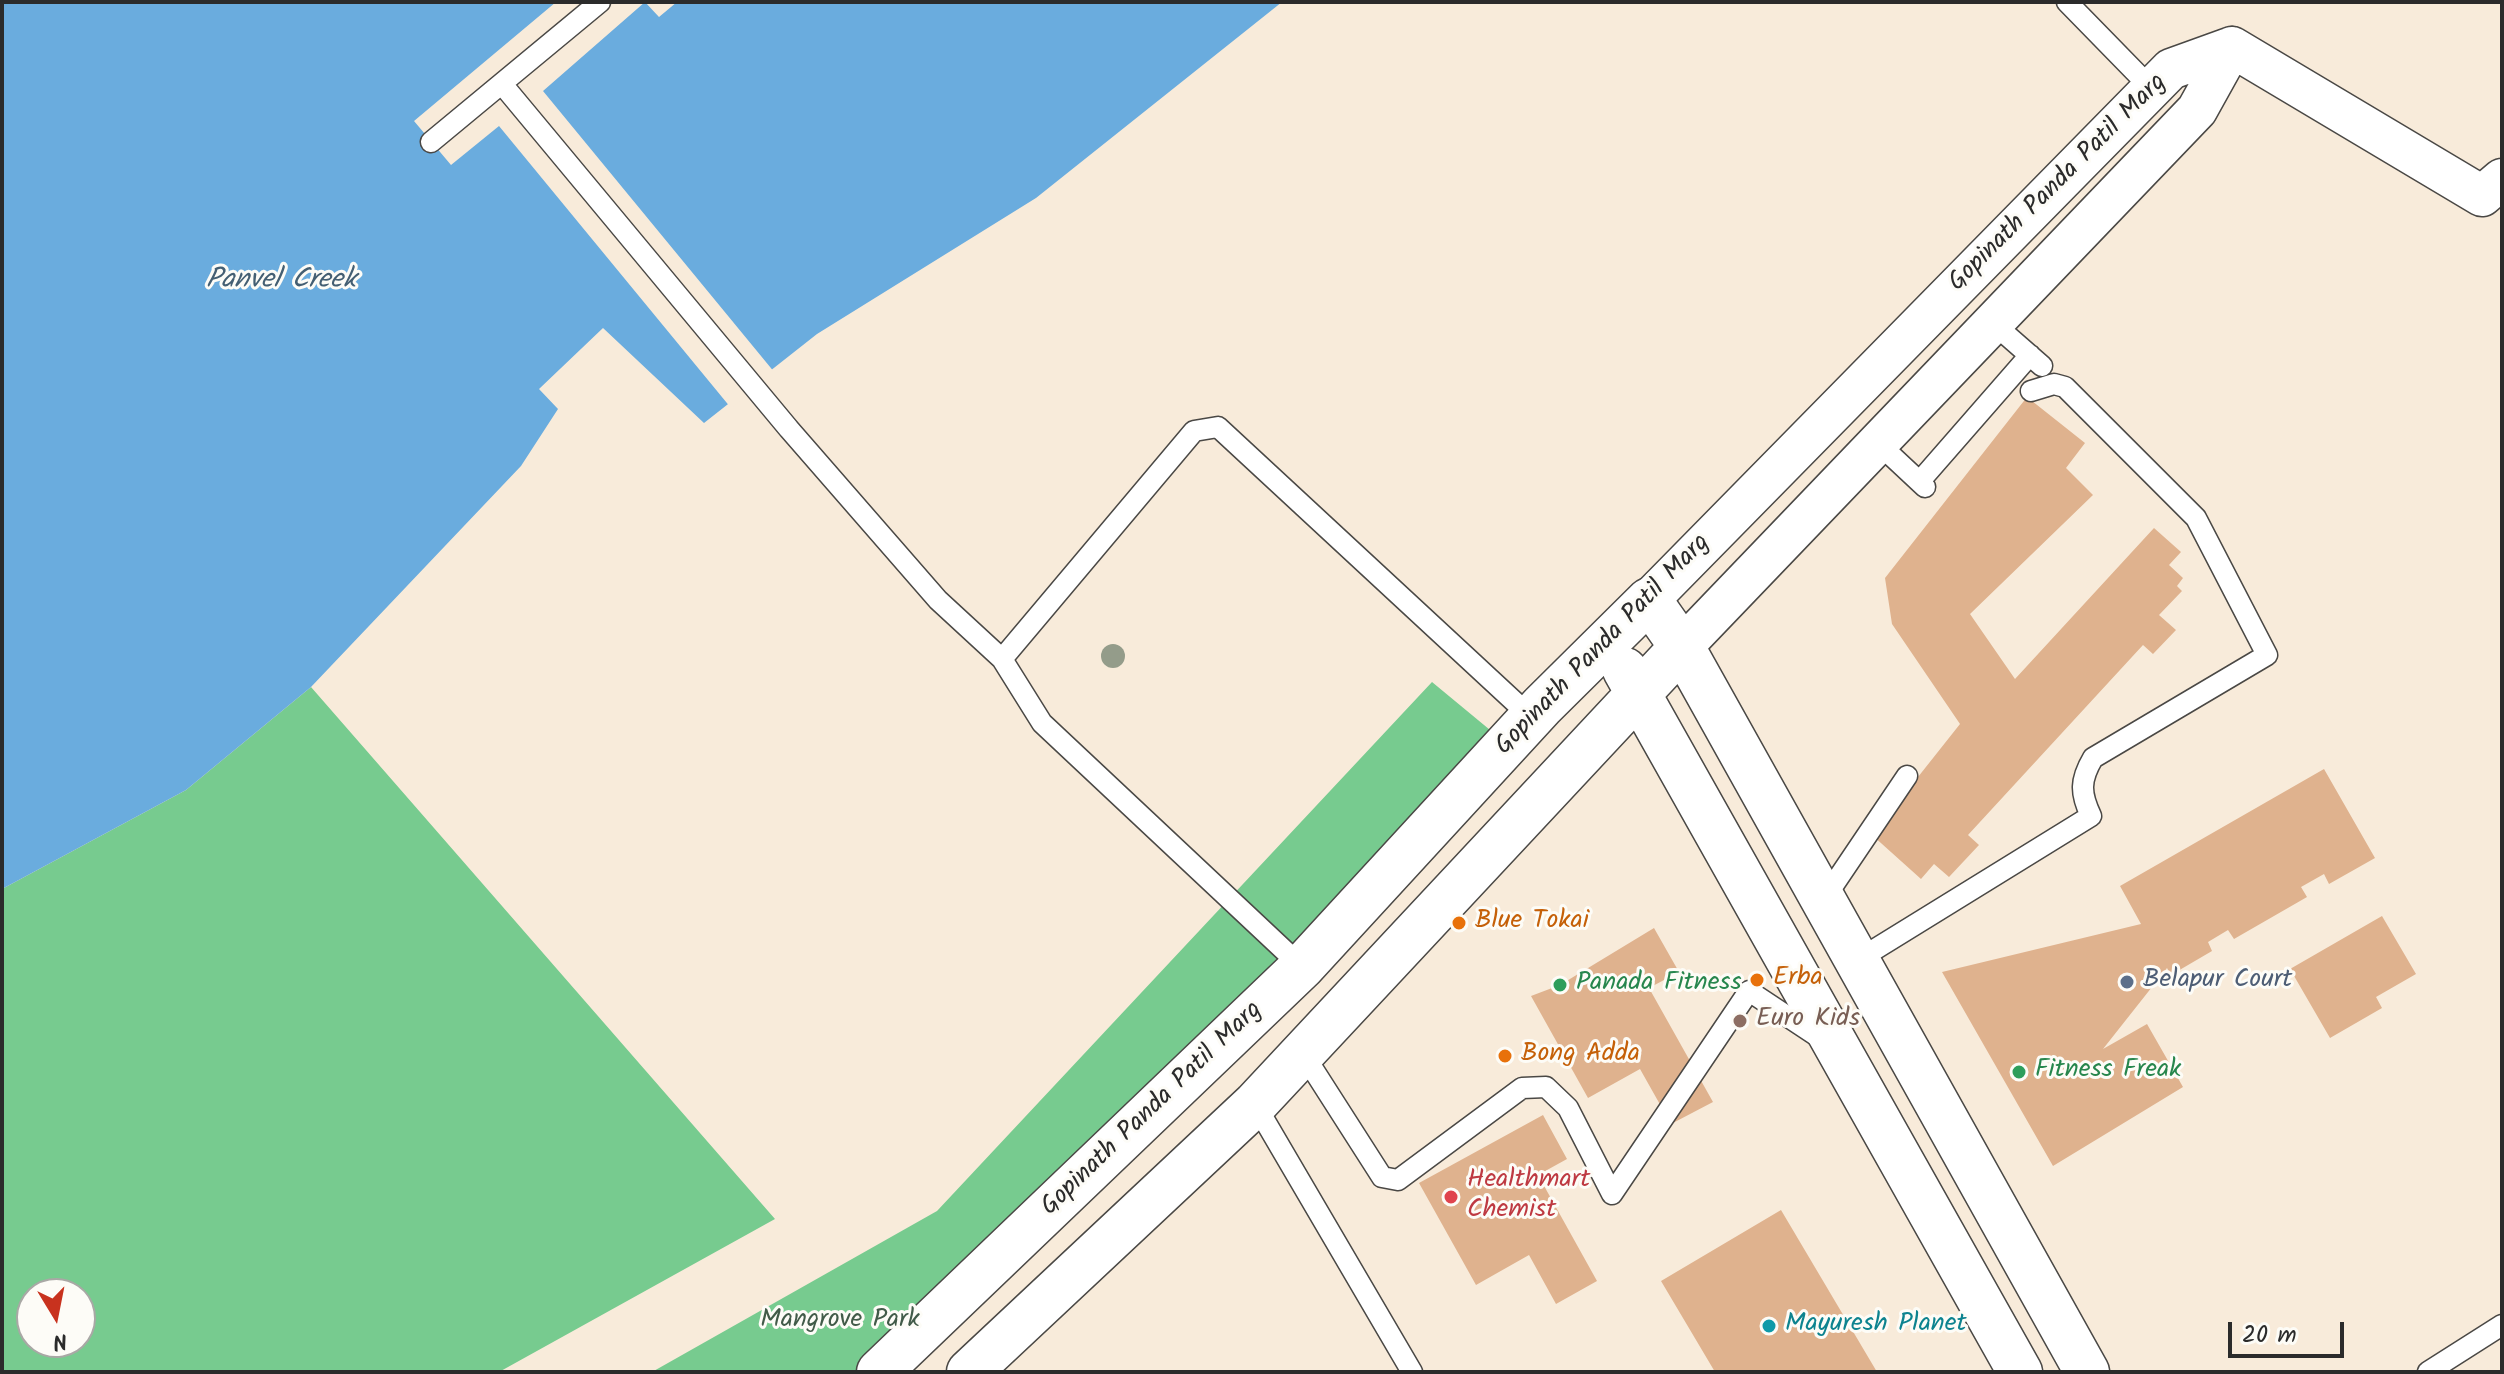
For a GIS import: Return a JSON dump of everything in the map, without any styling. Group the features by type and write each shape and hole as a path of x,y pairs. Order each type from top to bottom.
{"street":[{"name":"Gopinath Panda Patil Marg","path":"879,1372 1302,967 1531,717 2171,69 2232,47"},
{"name":"Gopinath Panda Patil Marg","path":"969,1372 1255,1104 1682,647 2197,110 2232,47"},
{"path":"2232,47 2482,196 2502,179"},
{"path":"1649,600 1682,647 2087,1372"},
{"path":"1608,639 2020,1372"}],"lane":[{"path":"431,142 600,2"},
{"path":"2067,2 2152,89"},
{"path":"502,84 789,429 938,600 1002,659 1042,723 1302,967"},
{"path":"1879,444 1923,484 2036,361 1994,324"},
{"path":"1856,961 2091,816 2082,797 2082,777 2093,758 2267,655 2196,518 2065,387 2054,384 2031,391"},
{"path":"1002,659 1194,431 1218,427 1531,717"},
{"path":"1822,902 1907,776"},
{"path":"1302,1052 1382,1177 1398,1180 1522,1088 1546,1087 1568,1108 1612,1194 1749,991 1840,1051"},
{"path":"1255,1104 1412,1372"},
{"path":"2428,1372 2502,1325"}],"green space":[{"name":"Mangrove Park","path":"1432,682 1507,744 859,1372 652,1372 937,1211"},
{"path":"311,687 775,1219 499,1372 2,1372 2,889 186,790"}],"water":[{"name":"Panvel Creek","path":"2,2 1282,2 1036,198 817,334 704,423 603,328 539,389 558,409 521,466 311,687 186,790 2,889"}],"pier":[{"path":"556,2 645,2 543,91 775,373 731,408 499,126 451,165 414,121"},
{"path":"645,2 677,2 659,17"}],"building":[{"path":"2027,397 2085,443 2066,468 2093,495 1970,614 2015,679 2154,528 2181,552 2169,565 2183,578 2177,586 2182,591 2159,615 2176,630 2153,654 2143,645 1968,835 1979,845 1949,877 1934,864 1921,879 1872,835 1960,724 1892,624 1885,578"},
{"path":"2324,769 2375,858 2329,884 2324,874 2301,887 2307,897 2234,939 2228,930 2208,942 2212,951 2171,975 2167,968 2103,1049 2147,1024 2183,1087 2053,1166 1942,972 2141,924 2120,886"},
{"path":"2382,916 2416,974 2376,997 2382,1008 2330,1038 2290,969"},
{"path":"1654,928 1679,972 1649,988 1713,1102 1671,1124 1640,1069 1588,1098 1531,996 1560,985"},
{"path":"1543,1115 1567,1159 1538,1175 1597,1281 1556,1304 1529,1255 1476,1285 1419,1183"},
{"name":"Mayuresh Planet","path":"1781,1210 1877,1372 1715,1372 1661,1281"}],"place":[{"name":"Blue Tokai","path":"1459,923"},
{"name":"Erba","path":"1757,980"},
{"name":"Belapur Court","path":"2127,982"},
{"name":"Panada Fitness","path":"1560,985"},
{"name":"Euro Kids","path":"1740,1021"},
{"name":"Bong Adda","path":"1505,1056"},
{"name":"Fitness Freak","path":"2019,1072"},
{"name":"Healthmart Chemist","path":"1451,1197"},
{"name":"Mayuresh Planet","path":"1769,1326"}]}
